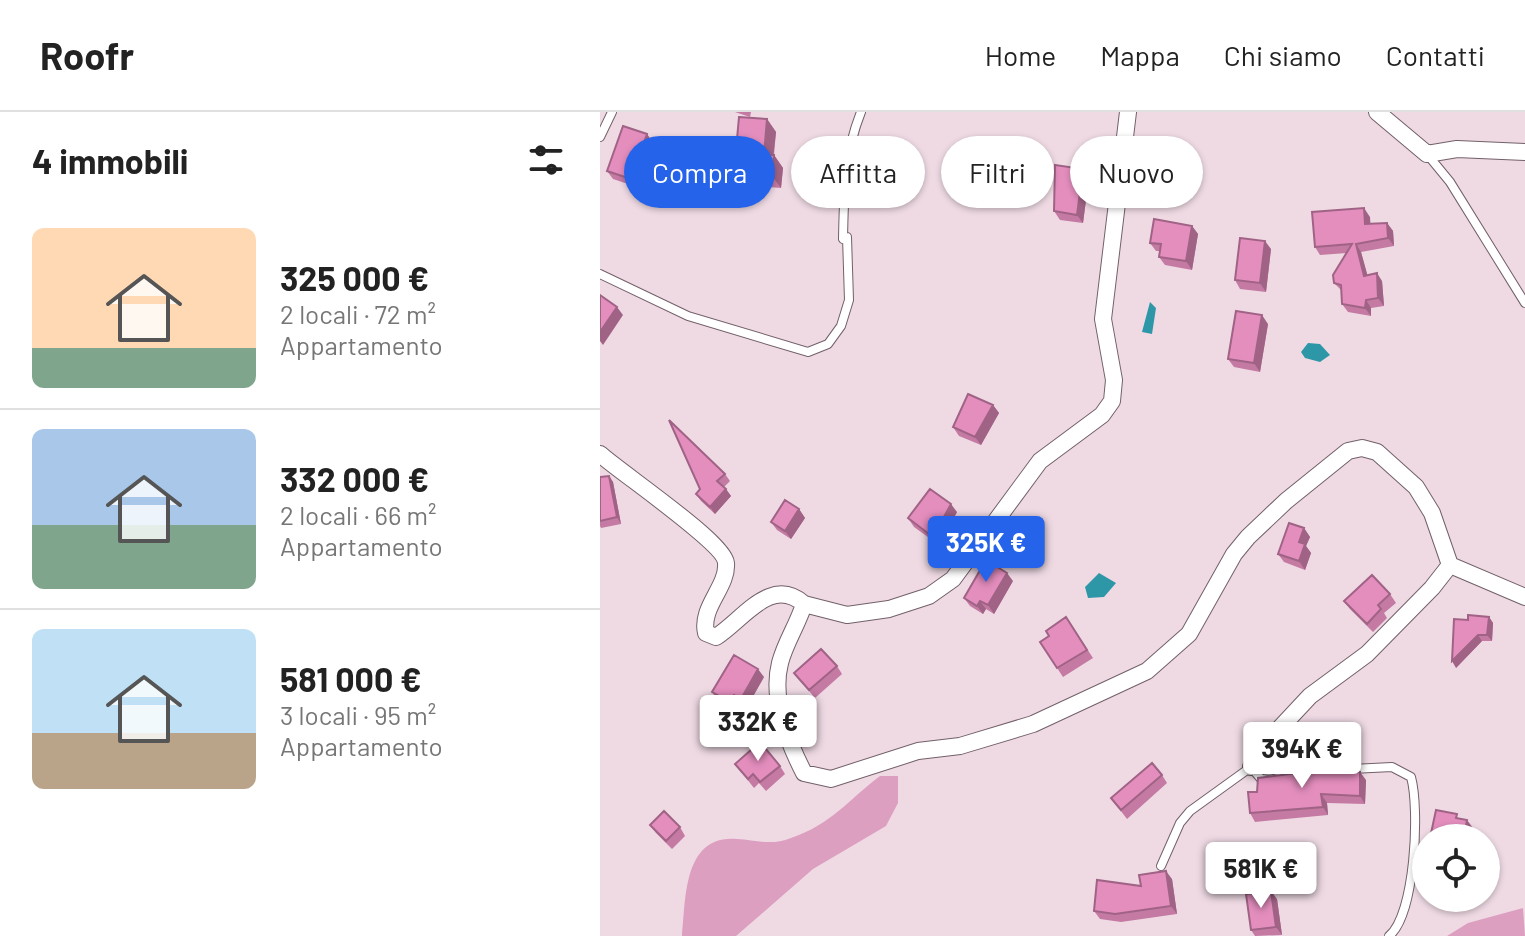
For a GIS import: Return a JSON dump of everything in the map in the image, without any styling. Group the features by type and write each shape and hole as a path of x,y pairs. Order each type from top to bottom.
{"street":[{"path":"600,454 724,554 727,565 704,622 706,633 716,637 764,599 778,593 792,594 804,604 847,615 889,609 929,596 953,579 1040,461 1102,415 1112,401 1114,380 1103,319 1128,112"},
{"path":"1377,112 1427,154 1457,149 1525,152"},
{"path":"804,604 780,662 778,686 785,727 804,773 831,779 918,751 960,746 1033,724 1147,671 1189,634 1234,554 1248,537 1286,501 1348,451 1362,448 1377,452 1416,487 1432,513 1450,565 1525,597"},
{"path":"1251,767 1266,743 1310,696 1367,654 1432,588 1450,565"}],"lane":[{"path":"600,137 612,112"},
{"path":"600,274 688,316 736,332 808,352 828,344 841,326 849,300 847,237 843,239 845,184 849,140 861,112"},
{"path":"1427,154 1450,182 1525,303"},
{"path":"1161,866 1180,823 1190,811 1251,767 1261,779 1269,780 1311,771 1392,767 1411,777 1415,823 1406,904 1397,930 1389,936"}],"shaded area":[{"path":"880,776 898,776 898,803 886,826 813,869 736,936 682,936 691,872 706,847 719,840 777,842 791,838 829,819"},
{"path":"1523,908 1525,936 1447,936 1468,923"}],"water":[{"path":"1150,302 1156,308 1152,334 1142,332"},
{"path":"1308,343 1320,344 1330,355 1320,362 1305,358 1301,352"},
{"path":"1099,573 1116,583 1104,597 1088,598 1085,587"}],"building":[{"path":"739,117 767,119 766,136 737,136"},
{"path":"623,126 647,134 624,136 624,177 607,171"},
{"path":"1055,165 1070,167 1070,208 1078,208 1077,215 1054,211"},
{"path":"1364,208 1365,224 1387,223 1388,238 1356,244 1364,276 1377,273 1378,298 1366,300 1365,308 1342,304 1341,285 1334,283 1333,275 1352,244 1315,247 1312,212"},
{"path":"1154,219 1192,226 1186,261 1159,257 1161,244 1150,243"},
{"path":"1240,238 1265,241 1260,283 1235,280"},
{"path":"600,295 617,307 600,332"},
{"path":"1236,311 1262,315 1254,363 1228,359"},
{"path":"968,394 993,405 975,437 953,427"},
{"path":"669,420 725,474 717,481 726,489 710,507 696,494 700,489"},
{"path":"609,476 617,517 600,521 600,477"},
{"path":"930,489 951,504 933,537 908,518"},
{"path":"785,500 799,509 785,531 771,522"},
{"path":"1289,523 1304,528 1299,542 1305,544 1299,561 1278,554"},
{"path":"986,560 1007,573 988,605 980,601 977,606 964,598"},
{"path":"1372,575 1390,594 1378,605 1381,609 1367,624 1344,601"},
{"path":"1468,615 1489,617 1487,635 1478,635 1452,661 1454,619 1468,620"},
{"path":"1066,617 1087,650 1057,668 1040,642 1049,636 1046,631"},
{"path":"821,649 837,666 809,690 794,673"},
{"path":"734,655 758,669 741,699 734,695 730,702 712,692"},
{"path":"760,742 780,766 760,782 753,774 748,779 735,764"},
{"path":"1152,763 1162,775 1121,810 1111,798"},
{"path":"1329,769 1360,772 1360,796 1321,794 1323,807 1250,813 1248,792 1257,792 1258,778"},
{"path":"1436,810 1457,814 1456,818 1467,820 1466,824 1433,824"},
{"path":"664,811 680,827 666,841 650,825"},
{"path":"1166,871 1171,906 1115,914 1094,911 1097,880 1141,886 1139,875"},
{"path":"1271,891 1276,927 1251,930 1246,894"}]}
